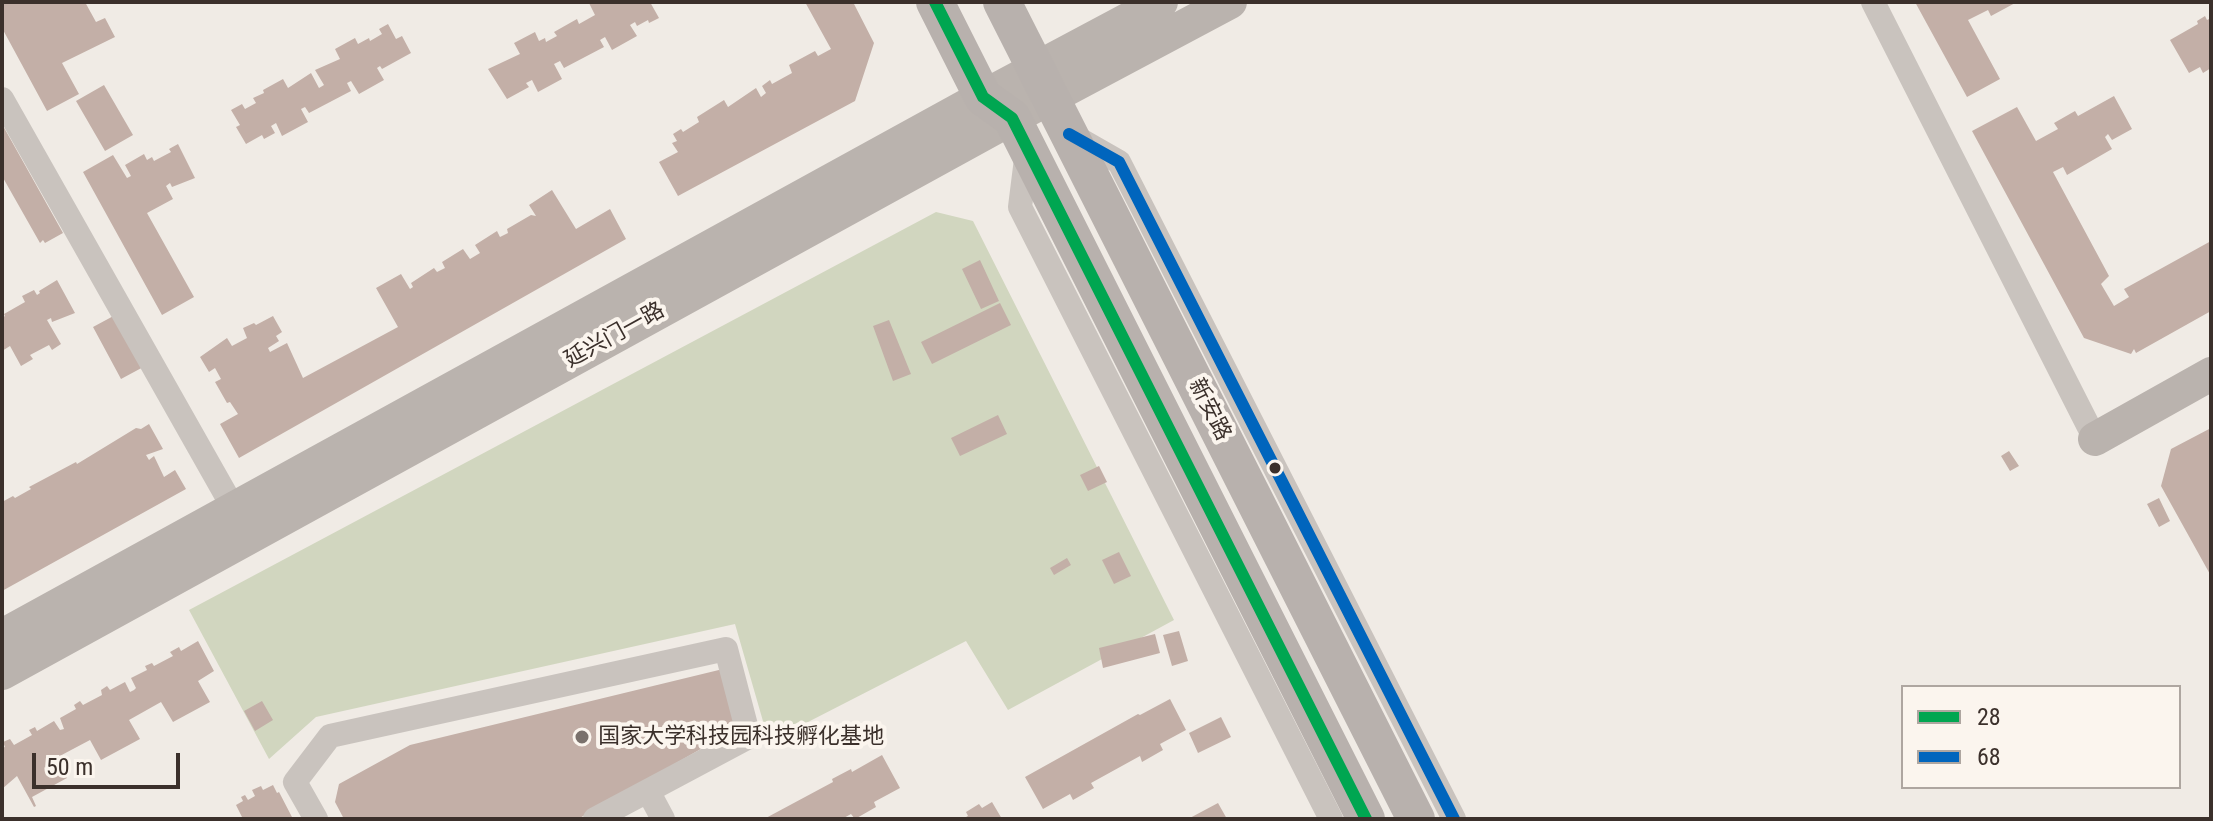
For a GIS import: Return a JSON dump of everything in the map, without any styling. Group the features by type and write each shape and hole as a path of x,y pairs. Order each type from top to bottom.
{"main road":[{"name":"新安路","path":"935,2 1007,121 1366,819"},
{"name":"新安路","path":"1002,2 1069,134 1434,815"}],"street":[{"name":"延兴门一路","path":"2,673 1007,121 1044,84 1161,2"},
{"name":"延兴门一路","path":"1044,84 1230,2"},
{"path":"1873,2 2095,439 2211,374"},
{"path":"2,99 234,509"},
{"name":"延兴门一路","path":"2,636 234,509 1007,121"},
{"path":"1007,121 1020,207 1331,819"},
{"path":"316,819 295,782 330,736 726,649 749,737 595,819"},
{"path":"648,791 663,819"}],"green space":[{"path":"936,212 973,221 1174,620 1008,710 966,641 769,742 735,624 316,717 269,759 189,610"}],"building":[{"path":"2,2 85,2 96,22 105,18 115,37 62,63 79,94 47,111 2,28"},
{"path":"591,2 650,2 659,18 637,26 635,22 630,25 637,36 612,50 605,37 600,40 604,47 564,68 560,61 554,64 562,79 538,92 532,80 526,83 529,87 507,99 488,69 520,54 514,43 535,32 539,41 545,38 546,42 557,36 554,32 577,19 579,24 595,15"},
{"path":"805,2 853,2 874,43 855,101 678,196 659,162 678,152 672,143 677,141 673,134 699,122 697,117 724,100 728,107 756,88 761,97 766,93 762,86 792,73 789,65 815,51 818,56 831,49"},
{"path":"1915,2 2017,2 1991,16 1988,10 1968,20 2000,79 1967,97"},
{"path":"2205,16 2207,20 2211,18 2211,68 2203,73 2200,67 2189,73 2170,40 2198,24 2197,21"},
{"path":"388,24 396,39 402,36 411,53 382,69 380,66 377,68 384,80 359,94 351,81 347,83 351,91 309,113 305,107 301,109 308,122 282,136 276,123 271,126 275,133 264,139 262,135 246,144 231,110 242,104 245,109 256,103 253,98 283,79 288,88 311,73 319,88 324,85 315,70 340,59 335,49 355,38 358,44 369,38 370,41 382,34 379,29"},
{"path":"104,85 133,135 105,151 76,101"},
{"path":"2114,96 2132,129 2112,140 2108,134 2105,137 2112,149 2067,175 2063,167 2053,172 2109,276 2101,284 2114,306 2129,297 2124,289 2211,241 2211,311 2136,353 2134,349 2131,354 2084,338 1972,131 2017,107 2036,141 2058,129 2054,123 2075,111 2078,116"},
{"path":"2,124 63,233 45,243 43,240 40,243 2,176"},
{"path":"178,144 195,178 172,187 170,183 166,186 173,199 147,213 194,297 162,315 83,172 113,155 127,178 131,176 125,165 144,154 147,160 152,157 154,161 171,152 169,149"},
{"path":"552,190 576,229 610,209 626,239 239,458 220,424 238,414 230,402 227,403 215,382 221,379 215,368 209,372 200,357 227,338 232,346 247,338 243,328 273,316 282,332 276,336 279,341 268,348 270,352 287,343 303,378 398,327 376,288 401,274 410,289 413,287 411,283 434,268 437,272 445,268 442,262 463,249 470,259 480,253 475,245 497,231 500,237 508,233 507,229 531,215 536,216 529,205"},
{"path":"980,260 999,301 981,309 962,269"},
{"path":"57,280 75,313 52,322 51,318 47,320 61,344 52,350 49,345 30,355 33,359 21,366 10,346 2,351 2,318 25,302 22,296 34,290 37,295"},
{"path":"1000,303 1011,325 932,364 921,342"},
{"path":"119,313 147,365 121,379 93,327"},
{"path":"889,320 911,374 893,381 873,326"},
{"path":"998,415 1007,434 960,456 951,438"},
{"path":"149,424 163,449 146,455 149,460 154,456 164,477 175,470 186,489 2,591 2,502 77,464 136,428 141,429"},
{"path":"2211,428 2211,576 2161,486 2171,449"},
{"path":"2009,451 2019,466 2010,471 2001,456"},
{"path":"1099,466 1107,482 1088,491 1080,475"},
{"path":"2159,498 2170,521 2159,527 2147,504"},
{"path":"1119,552 1131,576 1114,584 1102,560"},
{"path":"1067,558 1071,565 1054,575 1050,568"},
{"path":"1179,631 1188,661 1172,666 1163,635"},
{"path":"1155,634 1160,653 1103,668 1099,648"},
{"path":"198,641 214,671 198,681 210,702 173,722 161,702 129,720 140,739 101,760 90,740 56,758 67,778 32,797 34,807 17,776 2,789 3,742 10,739 14,745 32,735 29,730 35,727 37,731 54,721 60,730 64,729 60,718 76,709 74,705 80,701 83,705 102,695 101,690 107,686 110,690 125,682 130,692 134,690 136,688 131,678 147,670 145,666 152,663 154,666 173,656 170,652 179,647 181,651"},
{"name":"国家大学科技园科技孵化基地","path":"723,669 736,729 578,819 344,819 335,802 339,784 410,745"},
{"path":"1170,699 1186,730 1160,744 1163,750 1142,762 1140,756 1091,783 1094,788 1073,800 1070,794 1043,809 1025,777"},
{"path":"262,701 273,720 255,731 244,711"},
{"path":"1221,717 1231,737 1198,753 1189,733"},
{"path":"882,755 900,788 874,802 876,807 855,819 851,814 842,819 764,819 833,782 832,779"},
{"path":"273,785 293,819 243,819 236,805 243,801 241,797 245,795 248,800 255,796 252,790 261,786 263,790"},
{"path":"992,802 1002,819 962,819 968,816 966,812 979,804 982,808"},
{"path":"1218,803 1227,819 1188,819"}],"transit line":[{"name":"28","path":"935,2 983,97 1012,118 1366,819"},
{"name":"68","path":"1069,134 1119,162 1454,819"}],"place":[{"name":"国家大学科技园科技孵化基地","path":"582,737"}]}
